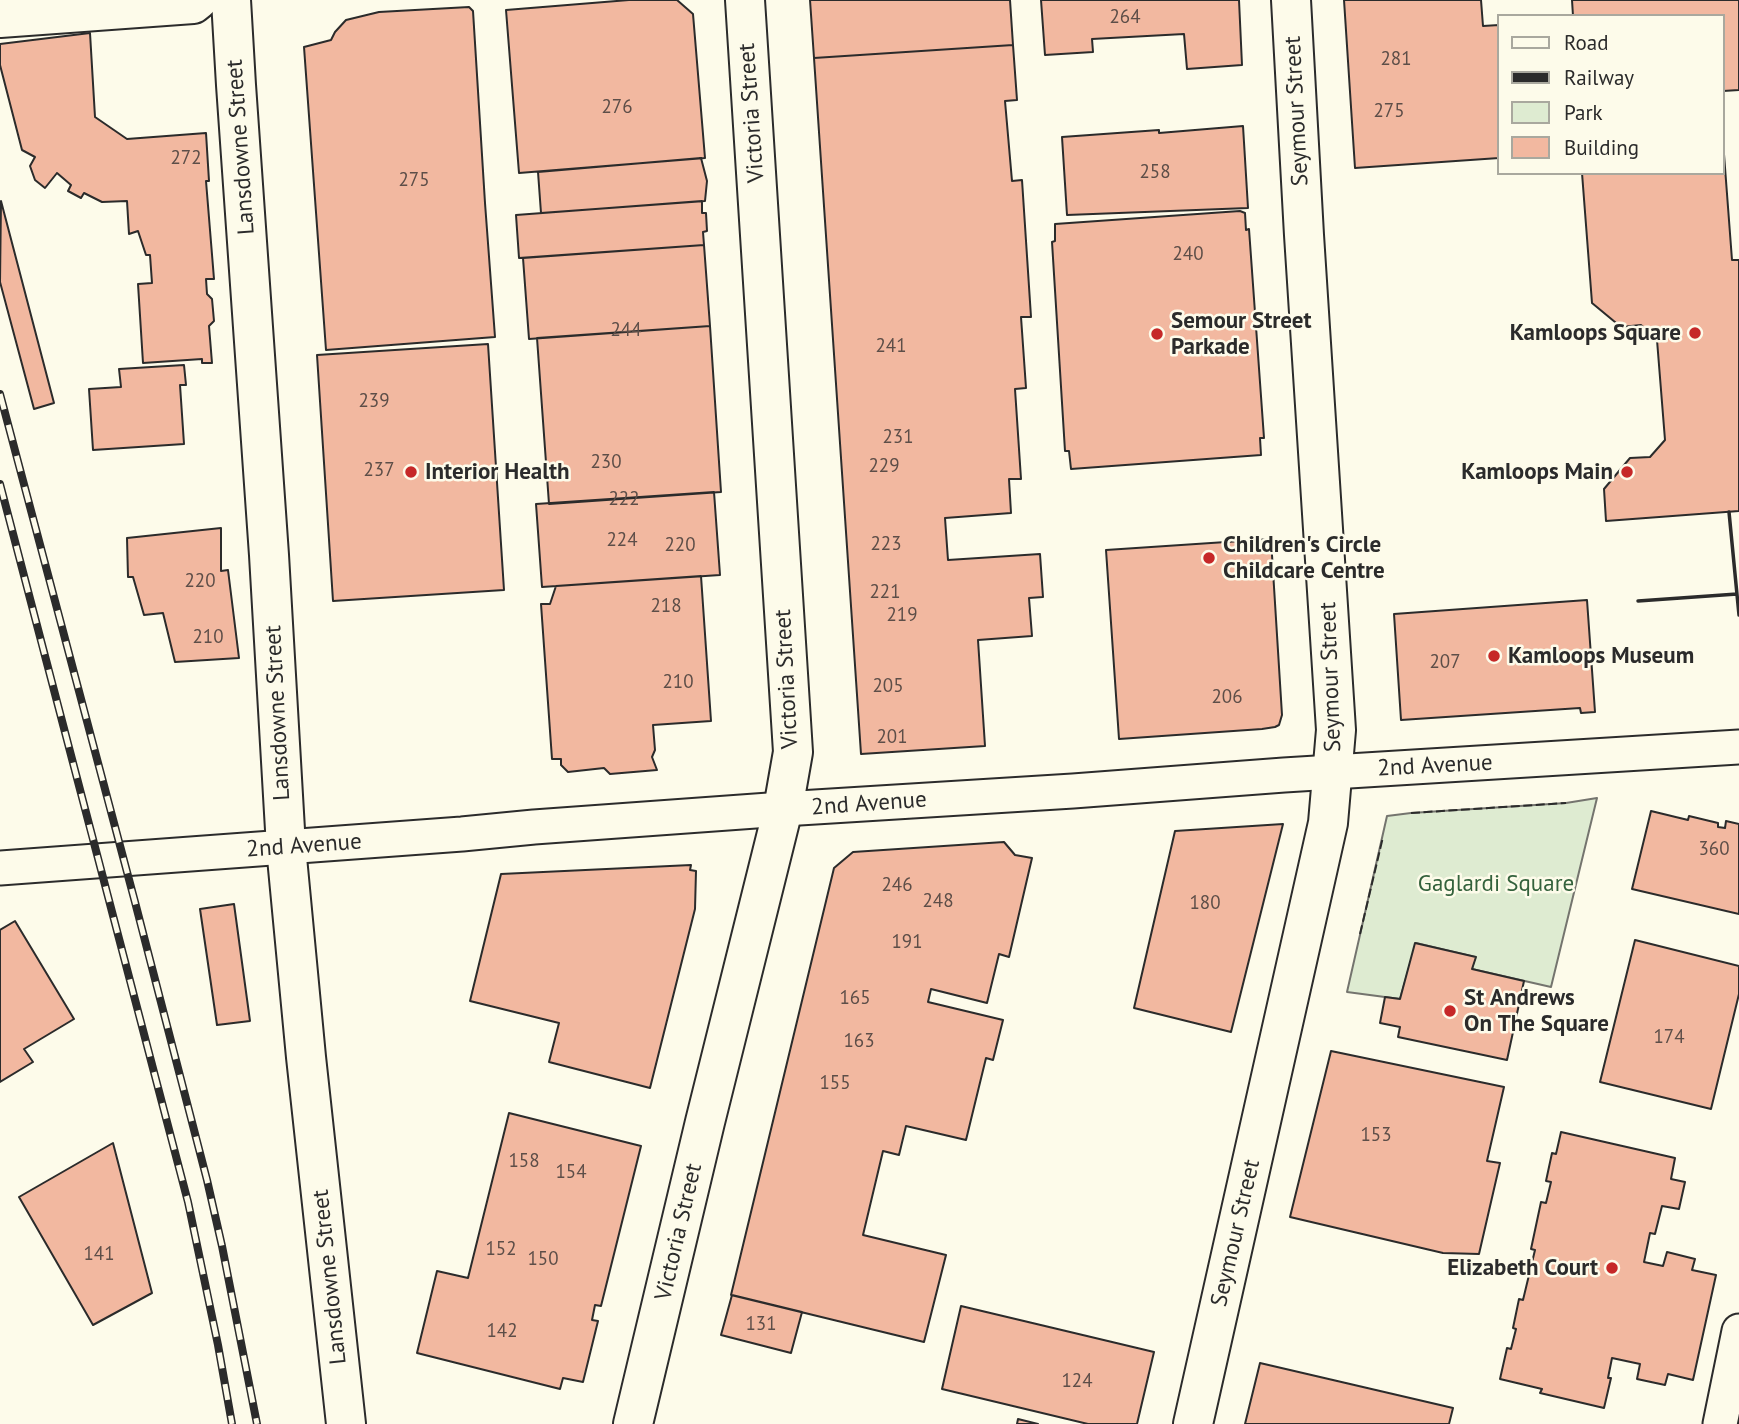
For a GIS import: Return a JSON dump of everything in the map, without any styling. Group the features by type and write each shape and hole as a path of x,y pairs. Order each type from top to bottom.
{"main road":[{"path":"0,18 193,4 198,0"},
{"name":"Lansdowne Street","path":"231,0 286,847 346,1424"},
{"name":"Victoria Street","path":"634,1424 705,1122 783,809 793,752 745,0"},
{"name":"Seymour Street","path":"1193,1424 1325,836 1336,730 1291,0"}],"street":[{"name":"2nd Avenue","path":"0,868 783,809 1739,747"},
{"path":"1720,1424 1739,1331"}],"green space":[{"name":"Gaglardi Square","path":"1597,798 1551,987 1472,969 1475,957 1416,943 1400,999 1347,992 1387,816 1566,803"}],"building":[{"path":"629,0 677,0 693,14 705,158 519,173 506,10"},
{"path":"810,0 1010,0 1013,45 814,58"},
{"path":"1041,0 1239,0 1242,65 1187,69 1184,34 1092,39 1093,52 1045,55"},
{"path":"1344,0 1481,0 1483,26 1498,25 1498,158 1355,168"},
{"path":"1572,0 1739,0 1739,90 1725,91 1725,14 1573,14"},
{"path":"469,7 473,11 495,337 326,350 304,47 331,40 346,20 379,12"},
{"path":"90,33 95,117 127,139 206,133 209,181 206,181 214,279 206,279 207,294 212,299 214,321 209,326 212,363 202,363 202,359 143,363 138,284 152,283 150,255 146,255 138,231 129,234 127,201 102,202 84,193 81,198 68,191 71,185 57,173 45,188 35,180 30,166 35,157 22,150 0,65 0,44"},
{"path":"1013,45 1017,100 1005,101 1012,181 1022,180 1031,317 1021,317 1026,388 1015,389 1021,479 1009,479 1011,513 945,518 948,560 1040,554 1043,597 1029,598 1032,636 978,640 985,746 861,754 814,58"},
{"path":"1243,126 1248,208 1067,215 1062,137"},
{"path":"701,158 707,181 705,201 541,213 538,172"},
{"name":"Kamloops Square","path":"1725,167 1732,260 1739,260 1739,511 1606,521 1604,489 1630,458 1650,457 1665,440 1657,340 1641,325 1621,327 1592,303 1582,175 1725,175"},
{"path":"1,201 54,403 34,409 0,282"},
{"path":"702,201 707,231 703,232 704,245 519,258 516,215"},
{"name":"Semour Street Parkade","path":"1240,211 1245,213 1246,230 1249,229 1264,438 1260,438 1261,455 1071,469 1069,451 1065,451 1052,242 1055,241 1055,224"},
{"path":"704,245 710,326 529,339 523,258"},
{"path":"710,326 721,492 549,504 537,338"},
{"name":"Interior Health","path":"488,344 504,590 333,601 317,355"},
{"path":"184,365 186,385 180,385 184,444 93,450 89,389 121,387 119,369"},
{"path":"714,492 720,575 542,587 536,504"},
{"path":"221,528 221,571 228,570 239,658 175,662 163,613 144,615 133,577 128,577 127,538"},
{"path":"1271,539 1282,715 1279,725 1262,729 1119,739 1106,550"},
{"path":"701,576 711,721 653,725 655,750 652,757 657,770 610,774 604,768 568,772 561,765 561,759 552,759 541,604 550,604 556,586"},
{"name":"Kamloops Museum","path":"1587,600 1595,712 1581,713 1580,708 1401,720 1394,614"},
{"path":"1651,811 1688,820 1689,816 1718,823 1718,827 1725,828 1726,821 1739,824 1739,914 1632,889"},
{"path":"1283,824 1231,1032 1134,1008 1175,831"},
{"path":"1004,842 1015,855 1032,858 1009,957 999,954 987,1003 931,989 928,1002 1003,1020 993,1060 986,1058 966,1140 906,1126 899,1155 883,1151 863,1235 946,1255 924,1342 731,1295 834,868 853,852"},
{"path":"691,865 690,870 696,871 695,909 650,1088 549,1062 559,1023 470,1001 501,874"},
{"path":"234,904 250,1021 217,1025 200,909"},
{"path":"15,921 74,1019 24,1049 33,1062 0,1082 0,930"},
{"path":"1635,940 1739,966 1739,994 1711,1109 1600,1082"},
{"name":"St Andrews On The Square","path":"1415,943 1476,957 1472,969 1524,981 1507,1060 1398,1037 1400,1027 1380,1023 1385,997 1400,999"},
{"path":"1331,1051 1504,1087 1487,1161 1500,1163 1479,1254 1443,1253 1290,1217"},
{"path":"509,1113 641,1146 601,1306 595,1305 592,1320 598,1321 583,1382 563,1378 560,1389 417,1353 437,1271 468,1278"},
{"name":"Elizabeth Court","path":"1561,1132 1675,1158 1671,1179 1685,1182 1679,1209 1662,1206 1655,1234 1650,1233 1644,1262 1663,1266 1667,1252 1695,1259 1692,1270 1716,1275 1693,1380 1668,1374 1665,1385 1637,1379 1640,1364 1612,1358 1608,1378 1611,1378 1604,1408 1540,1393 1542,1389 1500,1379 1507,1348 1511,1349 1519,1299 1523,1300 1535,1250 1531,1249 1541,1202 1546,1203 1551,1182 1546,1181 1552,1153 1556,1154"},
{"path":"113,1143 152,1293 93,1325 19,1197"},
{"path":"732,1295 802,1312 791,1353 721,1335"},
{"path":"961,1306 1154,1352 1137,1424 1088,1424 942,1389"},
{"path":"1260,1363 1453,1408 1449,1424 1245,1424"},
{"path":"1018,1419 1038,1424 1017,1424"}],"railway":[{"path":"0,394 207,1180 257,1424"},
{"path":"0,484 188,1202 232,1424"}],"fence":[{"path":"1411,813 1566,803"},
{"path":"1360,934 1383,837"}],"wall":[{"path":"1729,512 1739,615"},
{"path":"1638,601 1737,594"}],"place":[{"name":"Kamloops Square","path":"1695,333"},
{"name":"Semour Street Parkade","path":"1157,334"},
{"name":"Interior Health","path":"411,472"},
{"name":"Kamloops Main","path":"1627,472"},
{"name":"Children's Circle Childcare Centre","path":"1209,558"},
{"name":"Kamloops Museum","path":"1494,656"},
{"name":"St Andrews On The Square","path":"1450,1011"},
{"name":"Elizabeth Court","path":"1612,1268"}]}
